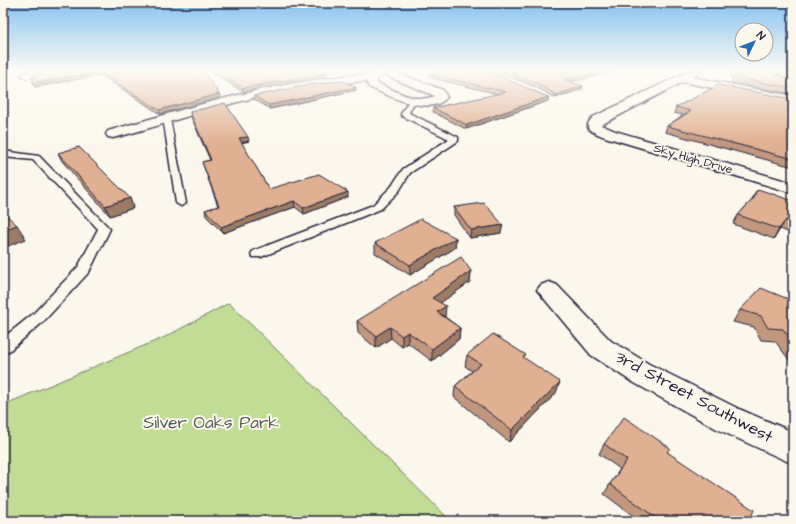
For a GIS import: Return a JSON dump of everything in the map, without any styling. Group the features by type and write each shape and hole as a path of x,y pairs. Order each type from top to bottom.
{"street":[{"path":"113,134 251,95"},
{"path":"400,95 412,100 432,100 439,98 442,95"},
{"name":"Sky High Drive","path":"647,95 598,120 594,124 594,127 610,134 793,188"},
{"path":"770,95 793,100"},
{"name":"3rd Street Southwest","path":"549,290 601,348 639,372 728,419 793,448"}],"lane":[{"path":"257,254 377,207 395,189 406,171 455,139 406,114 412,100"},
{"path":"166,119 182,203"},
{"path":"3,154 36,158 104,229 84,269 38,318 3,347"}],"green space":[{"name":"Silver Oaks Park","path":"229,303 451,521 3,521 3,405 165,337"}],"building":[{"path":"136,95 214,95 159,110"},
{"path":"257,95 315,95 269,105 254,96"},
{"path":"490,95 544,95 548,97 467,125 433,108"},
{"path":"699,95 774,95 793,99 793,159 667,126 691,111 676,107"},
{"path":"225,103 248,137 239,138 269,189 319,174 348,192 303,208 294,201 221,227 205,210 219,206 202,162 211,160 190,112"},
{"path":"79,147 130,198 105,206 58,153"},
{"path":"761,190 793,201 793,223 786,220 779,229 738,215 754,198 756,191"},
{"path":"484,203 503,225 471,230 454,207"},
{"path":"3,212 17,225 3,230"},
{"path":"421,219 456,238 410,265 375,243"},
{"path":"461,257 471,271 432,298 446,306 437,312 460,328 432,349 408,332 402,336 390,327 376,336 357,321"},
{"path":"761,288 793,301 793,343 783,329 768,328 761,316 740,310"},
{"path":"493,334 526,355 523,357 560,382 512,430 455,386 481,364 467,355"},
{"path":"624,417 670,448 667,452 754,510 749,521 660,521 610,484 627,460 604,444"}]}
